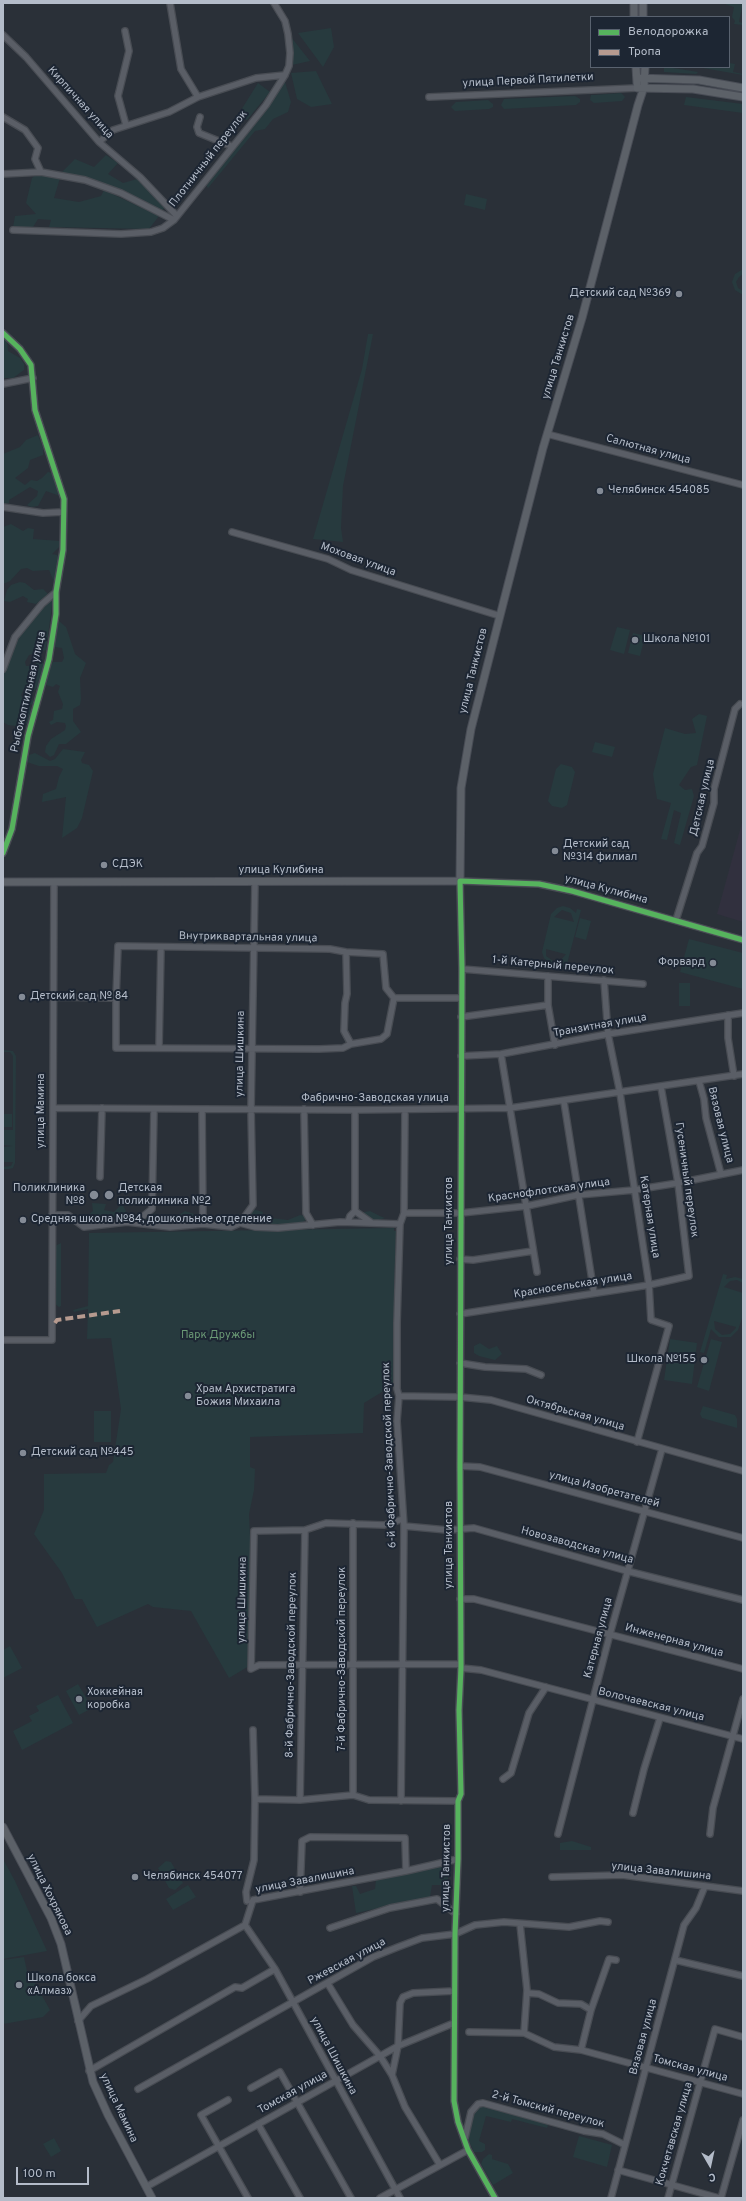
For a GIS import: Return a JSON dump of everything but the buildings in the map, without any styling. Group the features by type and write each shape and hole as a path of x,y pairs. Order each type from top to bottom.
{"main road":[{"path":"634,3 634,16"},
{"path":"643,3 643,16"},
{"name":"улица Танкистов","path":"636,68 637,78 641,88"},
{"name":"улица Танкистов","path":"460,881 462,773 471,730 547,434 582,318 638,105 641,88 645,78 645,68"},
{"path":"637,78 699,80 743,88"},
{"name":"улица Первой Пятилетки","path":"641,88 693,89 743,97"},
{"name":"улица Кулибина","path":"3,882 460,881"},
{"name":"улица Хохрякова","path":"3,1827 54,1925 67,1964 78,2021"},
{"name":"улица Мамина","path":"78,2021 89,2071 108,2116 152,2198"}],"street":[{"path":"170,3 181,69 198,97"},
{"name":"Плотничный переулок","path":"14,230 122,234 150,232 163,228 176,218 209,178 231,146 266,105 285,75 289,66 290,53 285,21 274,3"},
{"path":"125,31 129,51 118,96 126,125"},
{"name":"Кирпичная улица","path":"5,38 26,57 99,142 140,177 176,218"},
{"path":"99,142 113,130 126,125 136,124 169,112 198,97 256,78 285,75"},
{"path":"629,87 637,78"},
{"name":"улица Первой Пятилетки","path":"429,97 629,87 641,88"},
{"path":"3,117 25,130 38,148 35,159 41,172"},
{"path":"200,117 197,127 199,133 231,146"},
{"path":"3,174 41,172 85,180 121,193 176,218"},
{"name":"Рыбокоптильная улица","path":"3,333 28,358 33,378 35,410 64,499 63,550 56,592 56,614 49,659 28,736 12,829 3,853"},
{"path":"3,384 33,378"},
{"name":"Салютная улица","path":"547,434 743,485"},
{"path":"3,507 43,513 63,512"},
{"name":"Моховая улица","path":"232,532 328,558 350,570 500,616"},
{"path":"3,669 15,637 42,604 56,592"},
{"name":"Детская улица","path":"676,920 697,853 702,846 714,803 714,789 735,709 740,704"},
{"name":"улица Кулибина","path":"460,881 539,884 572,890 743,940"},
{"name":"улица Танкистов","path":"460,881 462,998 460,1213 461,1666 459,1710 461,1794 458,1801 458,1859 454,1991 454,2101 458,2122 468,2150 495,2198"},
{"name":"улица Мамина","path":"3,1340 52,1340 54,882"},
{"name":"улица Шишкина","path":"240,1223 253,1205 250,1109 252,1048 252,948 255,882"},
{"name":"Внутриквартальная улица","path":"118,946 252,948 330,949 346,952 383,954 386,988 394,998 387,1034 381,1039 351,1044 343,1048 116,1048 118,946"},
{"path":"159,1048 161,947"},
{"path":"346,952 347,994 345,1003 344,1031 351,1044"},
{"name":"1-й Катерный переулок","path":"462,968 643,984"},
{"path":"548,976 548,1005 555,1045"},
{"name":"Катерная улица","path":"604,980 608,1034 620,1093 649,1285 652,1320 669,1326 637,1442"},
{"path":"54,997 116,998"},
{"path":"394,998 462,998"},
{"path":"461,1017 548,1005"},
{"name":"Транзитная улица","path":"461,1056 501,1054 608,1034 743,1013"},
{"path":"728,1015 728,1038 734,1076"},
{"path":"501,1054 537,1272"},
{"name":"Фабрично-Заводская улица","path":"53,1108 355,1110 510,1108 564,1102 743,1074"},
{"name":"Вязовая улица","path":"698,1081 704,1099 706,1118 721,1174"},
{"name":"Гусеничный переулок","path":"661,1087 678,1183 689,1276"},
{"path":"564,1102 594,1293"},
{"path":"100,1177 102,1108"},
{"path":"136,1222 152,1209 154,1109"},
{"path":"202,1109 203,1224"},
{"path":"304,1109 306,1213 313,1225"},
{"path":"348,1222 350,1216 355,1211 355,1110"},
{"name":"6-й Фабрично-Заводской переулок","path":"401,1800 401,1665 404,1519 397,1421 399,1396 397,1389 396,1323 400,1224 404,1213 404,1110"},
{"name":"Краснофлотская улица","path":"404,1213 460,1213 527,1206 578,1195 634,1190 743,1170"},
{"path":"355,1211 373,1224"},
{"path":"52,1216 68,1215 84,1227 115,1222 136,1222 153,1226 174,1227 203,1224 231,1227 240,1223 255,1227 278,1228 348,1222 400,1224"},
{"name":"улица Танкистов","path":"460,1259 473,1260 534,1251"},
{"name":"Красносельская улица","path":"460,1314 649,1285 689,1276"},
{"path":"460,1363 486,1367 526,1369 541,1375"},
{"name":"Октябрьская улица","path":"399,1396 460,1397 491,1400 743,1471"},
{"name":"Катерная улица","path":"558,1834 627,1571 662,1449"},
{"name":"улица Изобретателей","path":"460,1466 480,1467 644,1510 743,1538"},
{"path":"304,1530 326,1523 384,1525 404,1519"},
{"name":"7-й Фабрично-Заводской переулок","path":"353,1523 353,1795"},
{"name":"Новозаводская улица","path":"404,1526 448,1530 474,1528 627,1571 743,1600"},
{"name":"улица Шишкина","path":"251,1669 254,1531 304,1530"},
{"name":"8-й Фабрично-Заводской переулок","path":"300,1800 304,1530"},
{"name":"Инженерная улица","path":"460,1599 474,1599 743,1669"},
{"name":"Волочаевская улица","path":"251,1669 259,1665 461,1666 743,1739"},
{"path":"503,1779 511,1773 529,1713 546,1687"},
{"path":"710,1834 713,1808 743,1699"},
{"path":"633,1813 660,1718"},
{"path":"247,1902 246,1892 254,1860 255,1799 253,1730"},
{"path":"255,1799 300,1800 353,1795 369,1800 458,1801"},
{"path":"300,1892 302,1842 310,1836 405,1838 406,1871"},
{"name":"улица Завалишина","path":"245,1925 253,1900 406,1871 458,1859"},
{"name":"улица Завалишина","path":"552,1877 622,1875 743,1891"},
{"name":"Вязовая улица","path":"611,2198 684,1925 696,1908 705,1886"},
{"path":"330,1928 390,1908 437,1899 456,1914"},
{"name":"Ржевская улица","path":"138,2089 328,1984 373,1957 422,1938 455,1934 475,1925 504,1922 569,1927 600,1921 608,1922"},
{"path":"520,1924 527,1993 524,2033"},
{"path":"78,2021 91,2006 146,1979 245,1925"},
{"name":"улица Шишкина","path":"245,1925 276,1969 335,2081 400,2198"},
{"path":"581,2050 591,2010 609,1959 616,1960"},
{"path":"675,1960 743,1976"},
{"path":"89,2071 235,1987 242,1988 276,1969"},
{"path":"328,1984 353,2025 380,2056 392,2075 405,2107 440,2165"},
{"path":"392,2075 398,2046 400,2003 403,1997 413,1993 454,1991"},
{"path":"527,1993 539,1994 558,2003 581,2004 591,2010"},
{"name":"Томская улица","path":"146,2187 398,2046 454,2023"},
{"name":"Кокчетавская улица","path":"668,2198 715,2029 743,2037"},
{"name":"Томская улица","path":"469,2032 524,2033 554,2047 581,2050 743,2094"},
{"path":"251,2088 280,2072 351,2198"},
{"path":"228,2100 201,2115 248,2198"},
{"name":"2-й Томский переулок","path":"464,2139 471,2112 478,2104 483,2103 584,2131 604,2134 625,2145"},
{"path":"618,2170 720,2198 743,2120"},
{"path":"258,2124 300,2198"},
{"path":"380,2198 468,2150"}],"shaded area":[{"path":"743,819 743,922 717,914"}],"green space":[{"path":"722,3 743,3 739,22 743,23 743,25 734,24 735,21 732,17 734,7"},
{"path":"331,28 334,47 323,67 298,33"},
{"path":"291,37 310,61 292,65"},
{"path":"730,63 735,64 733,72 743,75 703,68 730,68"},
{"path":"664,68 673,68 698,72 696,74 664,72"},
{"path":"316,71 332,104 311,107 297,99 291,73"},
{"path":"285,82 291,102 288,112 273,119 265,129 255,131 208,188 206,185"},
{"path":"258,83 270,92 247,120 238,115"},
{"path":"621,93 625,97 622,101 594,103 590,100 591,95"},
{"path":"575,96 580,99 580,102 576,105 504,109 501,105 504,99"},
{"path":"686,97 743,104 743,113 684,105"},
{"path":"488,100 493,104 493,107 489,109 455,111 451,107 456,102"},
{"path":"106,155 118,163 108,174 123,183 137,179 165,207 161,212 88,178 60,174 75,159 94,167"},
{"path":"38,173 60,178 54,198 79,202 101,196 104,190 159,216 149,229 49,227 51,220 38,219 33,227 13,227 15,216 36,214 26,203 32,178"},
{"path":"466,194 487,199 485,210 464,205"},
{"path":"743,269 743,274 736,282 738,288 743,291 743,295 735,290 732,282 735,274"},
{"path":"368,334 373,334 343,486 341,528 343,542 313,539 362,369"},
{"path":"3,337 7,341 8,351 20,358 24,364 24,370 13,378 3,378"},
{"path":"38,435 43,448 43,455 30,460 28,468 15,478 25,485 31,480 37,481 48,472 52,473 60,496 46,491 38,506 31,507 27,505 37,496 38,491 30,487 9,500 9,503 3,504 3,454 20,447 26,440"},
{"path":"11,524 23,531 28,528 34,529 33,539 60,541 60,546 52,554 57,555 60,559 54,582 49,570 33,571 27,568 21,569 10,581 3,584 3,527"},
{"path":"20,582 25,583 34,590 43,589 48,594 36,604 27,602 28,599 23,596 10,602 4,601 7,590 11,585"},
{"path":"53,598 46,650 29,655 25,662 26,666 35,666 39,656 44,665 38,687 33,691 28,688 24,689 21,695 23,700 33,700 35,704 29,705 32,713 31,718 24,727 8,725 3,722 3,676 6,666 21,633 42,608"},
{"path":"59,621 66,627 75,654 86,663 80,678 80,705 73,709 73,721 81,732 66,744 59,744 54,755 50,757 45,752 46,746 51,739 65,730 66,726 65,723 57,722 51,725 49,722 53,720 54,711 62,709 63,704 58,692 60,686 56,684 53,687 46,685 50,667 53,662 62,662 64,658 62,648 55,647 54,644"},
{"path":"617,627 630,630 624,654 610,650"},
{"path":"633,633 645,636 640,656 628,653"},
{"path":"699,714 707,716 697,765 691,767 679,785 685,790 692,789 694,796 680,845 674,843 681,813 674,810 667,840 661,839 671,803 657,799 653,774 665,728 685,734 696,733 692,719"},
{"path":"595,742 615,747 612,757 592,752"},
{"path":"63,749 85,752 81,760 82,763 89,765 93,771 82,818 77,828 62,838 66,797 42,802 43,794 56,789 63,769 57,766 39,766 27,762 29,755 35,753 50,761 55,759"},
{"path":"561,764 572,767 575,772 567,805 562,808 552,806 548,801 556,769"},
{"path":"563,906 570,908 576,913 577,909 581,910 566,968 562,967 563,963 555,965 549,963 544,958 542,952 551,914 557,908","holes":["562,910 571,913 574,922 554,917","546,949 565,954 566,954 561,960 553,961 546,956"]},
{"path":"580,918 591,921 586,940 575,937"},
{"name":"Форвард","path":"689,939 743,953 743,989 680,972"},
{"path":"679,983 690,983 690,1006 679,1006"},
{"path":"3,1050 13,1051 16,1056 15,1163 13,1168 9,1169 3,1169 3,1167 11,1166 13,1162 3,1162 3,1147 13,1146 3,1145 3,1130 13,1130 13,1056 10,1052 3,1052"},
{"path":"3,1114 12,1114 12,1127 3,1127"},
{"path":"92,1203 106,1204 104,1210 114,1212 122,1204 126,1211 123,1217 106,1217 93,1223 81,1221 93,1211"},
{"path":"252,1209 263,1212 262,1217 288,1220 300,1215 305,1216 307,1219 297,1226 267,1226 260,1223 258,1219 254,1225 246,1219"},
{"path":"185,1211 194,1214 191,1222 176,1224 174,1218"},
{"path":"370,1211 385,1218 374,1222 361,1213"},
{"path":"151,1213 168,1218 167,1225 143,1220"},
{"name":"Парк Дружбы","path":"394,1228 394,1231 396,1231 394,1286 395,1384 364,1403 363,1433 250,1437 250,1467 255,1469 254,1490 249,1514 251,1559 249,1562 249,1666 229,1678 191,1611 153,1607 148,1604 97,1627 82,1599 75,1599 62,1573 34,1534 44,1510 44,1474 106,1473 109,1465 113,1462 121,1409 111,1338 87,1339 88,1309 74,1312 73,1310 88,1306 89,1233"},
{"path":"61,1243 61,1306 59,1307 55,1304 55,1246"},
{"path":"723,1274 727,1275 726,1279 735,1277 743,1279 743,1283 737,1280 730,1281 724,1287 743,1293 743,1315 738,1330 731,1337 719,1337 711,1329 704,1353 700,1352","holes":["714,1321 736,1327 730,1334 722,1335 715,1329"]},
{"path":"670,1339 697,1343 692,1384 664,1380"},
{"path":"711,1339 722,1342 709,1391 697,1387"},
{"path":"480,1343 489,1349 497,1346 502,1354 495,1360 479,1356 474,1353 474,1346"},
{"path":"703,1406 735,1415 737,1419 737,1428 702,1418 700,1414"},
{"path":"94,1411 111,1411 111,1442 94,1442"},
{"path":"10,1646 22,1668 3,1678 3,1650"},
{"name":"Хоккейная коробка","path":"78,1684 92,1708 79,1715 66,1691"},
{"path":"58,1695 73,1723 22,1750 13,1731 32,1721 29,1716 39,1711 36,1706"},
{"path":"572,1841 591,1847 591,1850 560,1850 560,1843"},
{"path":"3,1859 15,1881 47,1951 3,1959"},
{"path":"166,1861 171,1862 183,1883 175,1890 169,1888 158,1868"},
{"path":"448,1864 448,1900 441,1898 441,1885 432,1885 430,1897 356,1913 352,1886 356,1886 360,1894 375,1889 376,1880"},
{"path":"188,1885 196,1897 173,1910 166,1899"},
{"name":"Школа бокса «Алмаз»","path":"24,1957 28,1976 31,1976 50,2010 43,2017 3,2024 3,1960"},
{"path":"481,2104 549,2122 547,2128 512,2119 511,2122 486,2116 479,2141 485,2144 485,2150 482,2152 474,2152 466,2135 471,2115"},
{"path":"579,2136 612,2145 607,2167 573,2157"},
{"path":"54,2138 61,2151 51,2157 43,2144"},
{"path":"489,2154 492,2155 492,2159 508,2164 513,2173 493,2185 481,2164 483,2159"}],"marked path":[{"path":"55,1323 57,1320 120,1311"}],"cycle path":[{"path":"3,333 20,349 31,365 35,410 64,499 63,550 56,592 56,614 49,659 28,736 12,829 3,853"},
{"path":"495,2198 468,2150 458,2122 454,2101 455,1934 458,1859 458,1801 461,1794 459,1710 461,1668 460,1466 462,969 460,881 539,884 572,891 743,940"}],"place":[{"name":"Детский сад №369","path":"679,294"},
{"name":"Челябинск 454085","path":"600,491"},
{"name":"Школа №101","path":"635,640"},
{"name":"Детский сад №314 филиал","path":"555,851"},
{"name":"СДЭК","path":"104,865"},
{"name":"Форвард","path":"713,963"},
{"name":"Детский сад № 84","path":"22,997"},
{"name":"Поликлиника №8","path":"94,1195"},
{"name":"Детская поликлиника №2","path":"109,1195"},
{"name":"Средняя школа №84, дошкольное отделение","path":"23,1220"},
{"name":"Школа №155","path":"704,1360"},
{"name":"Храм Архистратига Божия Михаила","path":"188,1396"},
{"name":"Детский сад №445","path":"23,1453"},
{"name":"Хоккейная коробка","path":"79,1699"},
{"name":"Челябинск 454077","path":"135,1877"},
{"name":"Школа бокса «Алмаз»","path":"19,1985"}]}
